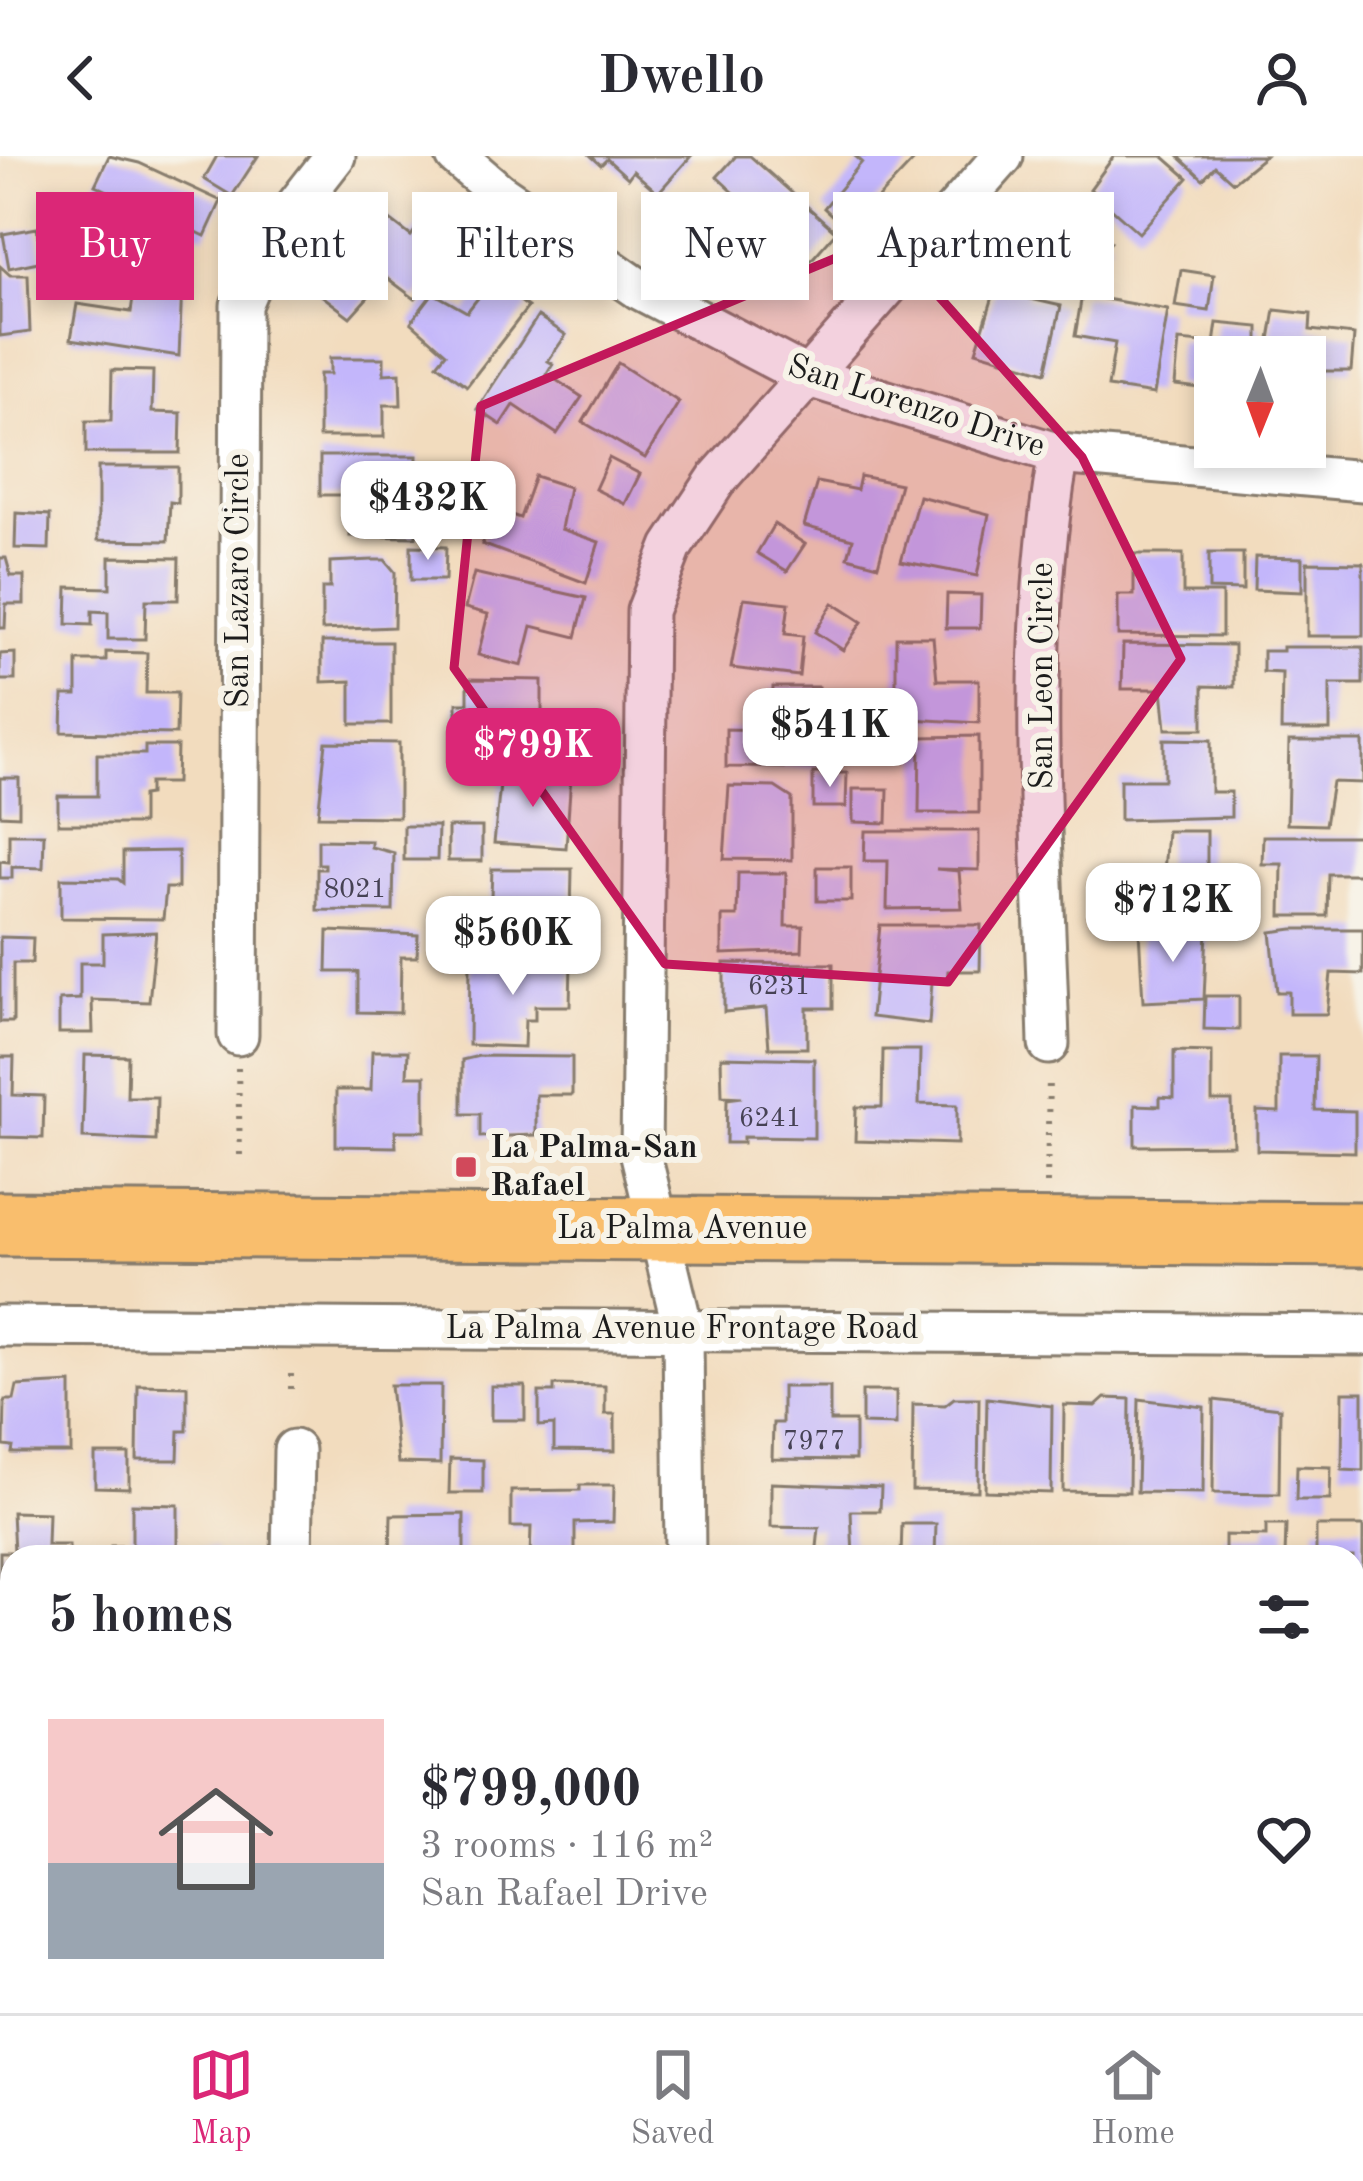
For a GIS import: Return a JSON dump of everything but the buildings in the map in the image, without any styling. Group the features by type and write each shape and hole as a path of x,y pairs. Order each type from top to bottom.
{"main road":[{"name":"La Palma Avenue","path":"0,1224 1363,1234"}],"street":[{"name":"San Lazaro Circle","path":"238,1034 241,304 268,242 335,156"},
{"name":"San Lorenzo Drive","path":"456,156 498,192 639,289 806,376 1059,454 1363,481"},
{"path":"685,1545 683,1329 663,1228 641,1155 647,611 673,547 717,479 1003,156"},
{"name":"San Leon Circle","path":"1049,1044 1039,618 1043,539 1059,454"},
{"name":"La Palma Avenue Frontage Road","path":"0,1326 1363,1335"},
{"path":"292,1545 293,1450"}],"path":[{"path":"238,1034 240,1155"},
{"path":"1047,1231 1049,1044"},
{"path":"291,1366 291,1389"}],"highlighted area":[{"path":"886,237 1082,457 1181,659 948,982 665,964 454,668 481,406"}],"place":[{"name":"La Palma-San Rafael","path":"466,1167"}]}
